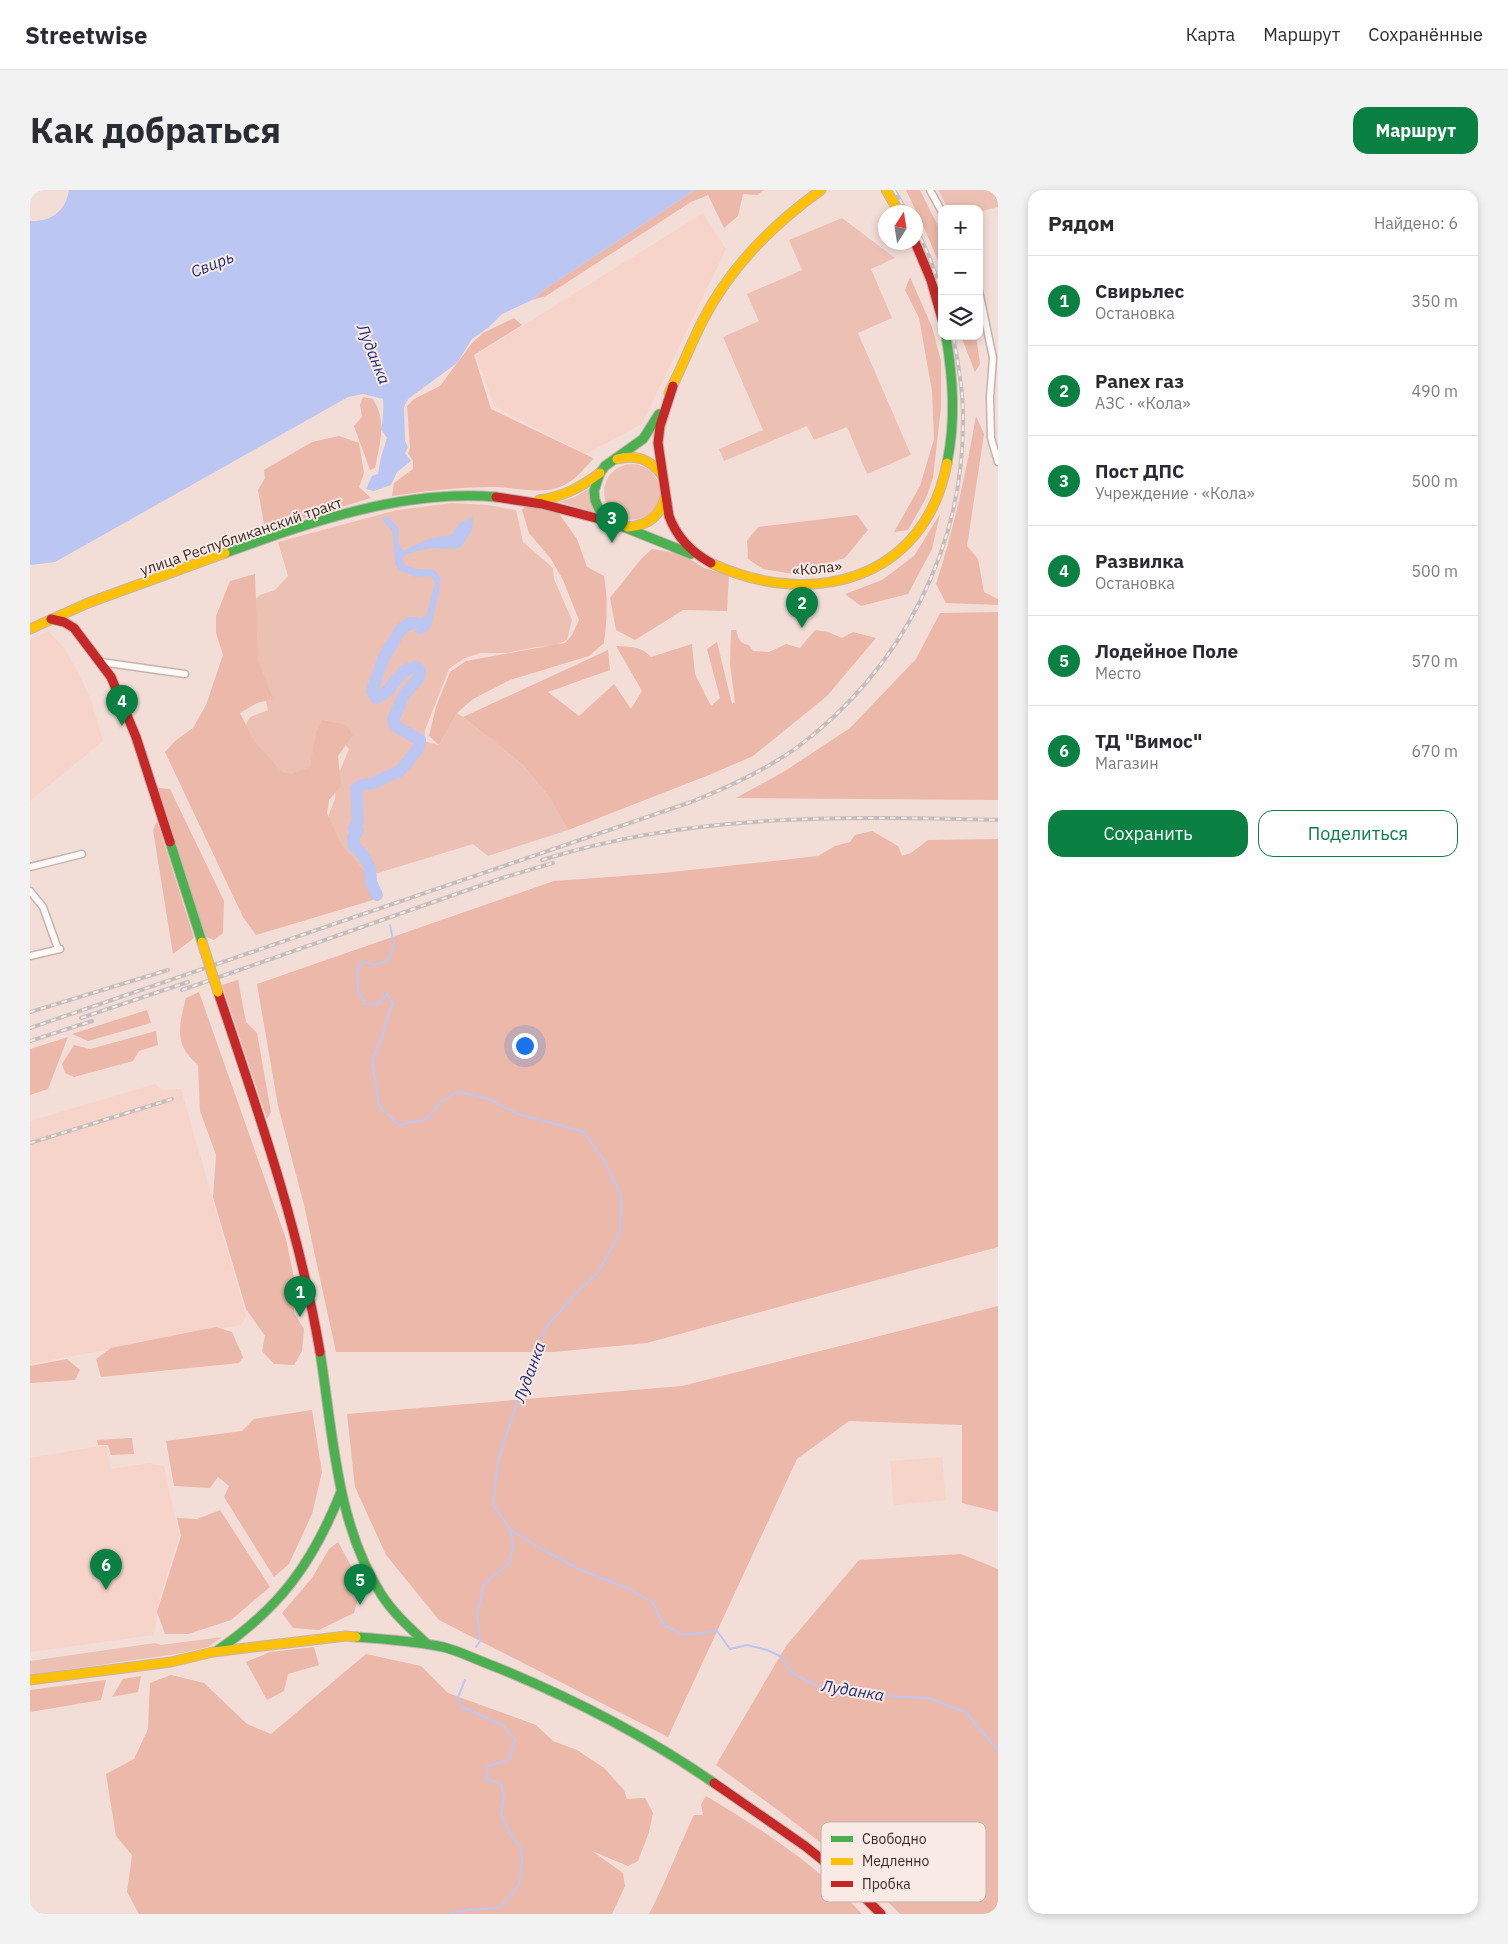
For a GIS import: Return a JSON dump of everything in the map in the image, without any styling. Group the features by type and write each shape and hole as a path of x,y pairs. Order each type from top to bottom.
{"main road":[{"path":"528,501 565,495 582,487 647,434 673,386 703,320 730,274 757,241 821,190"},
{"path":"886,190 895,205"},
{"path":"918,250 931,280 938,305"},
{"name":"«Кола»","path":"666,493 671,524 685,546 704,559 741,574 776,584 824,584 846,581 891,560 908,546 919,532 936,501 948,461 952,444 954,397 947,340"},
{"path":"625,527 645,525 660,512 666,493 658,443 660,426 673,386"},
{"path":"613,461 629,456 645,459 658,469 662,476"},
{"path":"600,473 596,483 595,500 598,509 611,522"},
{"name":"улица Республиканский тракт","path":"30,629 80,607 291,530 368,508 420,499 452,496 528,501"},
{"path":"528,501 611,522 704,559"},
{"path":"74,628 74,617 80,607"},
{"path":"51,619 64,622 74,628 102,662 111,677 136,737 273,1155 298,1245 314,1321 341,1490 349,1524 361,1559 376,1586 392,1609 414,1634 427,1644"},
{"path":"213,1652 247,1630 266,1614 291,1585 323,1536 341,1490"},
{"path":"30,1680 171,1662 213,1652 346,1636 390,1639 444,1647 515,1675 617,1723 677,1758 752,1808 821,1859"},
{"path":"868,1902 880,1914"}],"street":[{"path":"930,190 938,205"},
{"path":"981,295 985,328 993,358 990,397 991,438 998,462"},
{"path":"102,662 185,674"},
{"path":"30,867 82,854"},
{"path":"30,891 43,907 60,949 30,956"}],"shaded area":[{"path":"695,190 764,190 757,195 743,194 738,216 724,228 708,195 691,202 546,296 532,300 545,289"},
{"path":"906,190 920,190 938,226 938,261 923,226 923,205 913,205"},
{"path":"938,190 998,190 998,207 983,211 983,205 946,205"},
{"path":"703,213 726,249 642,424 586,454 494,406 476,355"},
{"path":"842,218 878,245 878,250 884,250 895,258 871,269 892,318 858,333 911,455 867,474 847,427 814,440 807,426 724,461 719,449 763,430 723,337 759,321 747,294 802,270 789,240"},
{"path":"910,277 932,327 941,361 941,407 933,478 926,498 908,530 894,532 920,486 934,439 932,391 919,318 905,290"},
{"path":"514,318 522,325 474,355 491,409 593,459 568,483 549,490 479,487 392,496 394,483 413,469 413,461 408,453 410,448 407,406 414,399 440,386 472,343 483,333"},
{"path":"963,340 977,340 980,364 975,372"},
{"path":"363,397 373,399 381,424 375,468 370,470 354,426 362,417 360,405"},
{"path":"976,416 984,434 967,546 978,559 984,592 998,599 998,605 946,603 936,584 959,500"},
{"path":"339,436 359,443 364,473 359,487 371,498 245,535 264,524 258,490 265,478 264,470 312,442"},
{"path":"626,464 638,464 648,468 656,476 660,492 656,508 648,516 638,520 626,520 616,516 608,508 604,498 604,486 608,476 616,468"},
{"path":"588,489 594,512 559,502 575,497"},
{"path":"452,503 488,505 516,510 523,542 553,568 554,579 572,620 567,640 554,646 536,647 507,653 480,653 463,659 449,669 425,730 424,741 439,745 457,713 523,765 549,797 568,830 488,856 473,844 352,881 327,832 329,814 335,799 336,780 349,749 336,735 312,778 297,791 241,733 250,717 268,710 248,606 260,595 275,590 288,576 278,542 397,510"},
{"path":"526,505 557,511 577,539 587,567 604,576 607,610 604,643 589,656 510,680 473,699 457,713 439,745 429,736 436,707 450,672 466,661 565,643 572,635 579,620 563,580 551,559 529,533 522,510"},
{"path":"940,514 932,549 908,594 861,606 845,594 882,580 914,556"},
{"path":"857,515 868,530 845,558 793,574 763,569 748,559 747,541 758,527"},
{"path":"652,549 682,554 704,568 729,575 727,611 683,610 635,640 616,630 610,598 642,558"},
{"path":"255,574 258,660 273,699 257,703 240,713 254,741 282,772 291,774 310,767 316,732 322,720 346,725 353,735 338,756 341,786 329,800 327,813 341,844 365,872 373,900 256,935 243,917 165,752 175,741 193,728 206,705 223,655 216,633 216,616 230,581"},
{"path":"998,612 998,800 736,798 785,771 850,728 916,659 940,613"},
{"path":"731,630 736,630 740,640 749,645 753,651 769,652 786,644 800,648 815,630 828,632 842,638 853,632 876,638 827,696 753,756 568,830 549,797 523,765 463,717 608,650 610,670 548,692 579,716 614,684 631,709 642,691 616,646 639,649 651,657 692,644 695,674 711,706 720,698 707,649 717,642 732,704 735,702 730,664"},
{"path":"48,631 64,648 78,672 91,700 103,741 30,801 30,640"},
{"path":"158,788 170,789 224,901 223,933 214,940 206,937"},
{"path":"157,821 194,938 173,954 153,830"},
{"path":"872,831 898,846 902,856 911,853 928,840 998,839 998,1247 647,1343 554,1352 336,1352 304,1205 278,1106 257,984 554,881 663,873 818,856 835,846 850,842 855,835"},
{"path":"238,980 246,1022 257,1033 271,1112 267,1119 222,985"},
{"path":"199,992 286,1239 295,1283 294,1313 304,1329 302,1351 294,1365 274,1364 262,1351 265,1336 246,1309 213,1197 216,1155 200,1111 198,1065 185,1050 180,1034 181,1018 186,998"},
{"path":"147,1010 151,1023 88,1041 72,1034"},
{"path":"156,1031 158,1045 139,1051 133,1061 74,1077 65,1073 62,1064 74,1045 90,1049"},
{"path":"68,1037 48,1089 30,1095 30,1049"},
{"path":"155,1084 162,1090 181,1089 246,1316 241,1325 30,1364 30,1121"},
{"path":"998,1306 998,1512 962,1503 962,1425 849,1421 797,1459 668,1737 439,1620 386,1555 355,1487 347,1414 682,1386"},
{"path":"216,1327 232,1332 243,1357 239,1363 101,1377 96,1359 111,1348"},
{"path":"67,1359 80,1370 75,1380 30,1383 30,1366"},
{"path":"312,1410 322,1472 312,1514 289,1564 274,1577 224,1497 229,1486 218,1477 210,1488 174,1486 166,1441 242,1431 254,1419"},
{"path":"132,1438 134,1454 111,1455 108,1445 98,1445 97,1440"},
{"path":"106,1445 111,1469 149,1463 164,1466 179,1536 160,1597 154,1635 30,1652 30,1458"},
{"path":"942,1457 946,1500 894,1505 890,1461"},
{"path":"220,1510 270,1587 231,1620 188,1634 165,1634 157,1612 181,1536 177,1518 197,1519"},
{"path":"338,1542 362,1586 354,1613 319,1630 293,1628 282,1613 312,1578 329,1549"},
{"path":"961,1554 998,1569 998,1914 900,1914 888,1902 986,1902 986,1822 821,1822 821,1843 716,1765 786,1646 859,1560"},
{"path":"222,1637 208,1647 183,1653 30,1675 30,1661 155,1643 161,1645"},
{"path":"314,1647 319,1665 288,1674 284,1691 267,1700 246,1662 270,1652"},
{"path":"366,1654 421,1666 448,1693 536,1725 553,1741 577,1750 604,1768 624,1790 627,1799 645,1798 653,1813 649,1832 638,1861 628,1866 592,1851 623,1873 625,1886 612,1914 139,1914 127,1892 132,1855 116,1836 106,1774 134,1759 148,1729 150,1683 171,1675 204,1683 247,1724 271,1734"},
{"path":"141,1676 138,1692 112,1697 123,1679"},
{"path":"106,1680 101,1700 30,1712 30,1690"},
{"path":"706,1796 789,1849 808,1864 821,1875 821,1902 850,1902 862,1914 649,1914 694,1815 703,1815 701,1804"}],"water":[{"name":"Свирь","path":"69,190 695,190 545,289 532,300 502,314 488,328 472,339 457,363 408,399 404,407 405,441 408,447 405,453 411,461 397,472 391,485 374,491 366,489 372,476 378,474 387,438 381,429 383,399 363,394 348,397 55,562 30,565 30,221 45,220 56,214 65,204"},
{"path":"384,517 389,518 399,529 398,542 401,549 405,550 428,539 451,535 460,523 473,517 472,530 462,546 455,549 430,548 406,554 402,559 405,565 413,568 435,571 440,578 438,596 429,628 420,635 415,630 419,630 420,626 411,623 426,617 435,583 431,576 416,577 399,570 395,564 393,532 383,520"}],"waterway":[{"name":"Луданка","path":"377,895 371,882 370,868 363,855 354,846 353,838 358,831 354,828 358,821 356,789 400,771 417,749 420,740 395,726 393,720 404,695 418,679 420,672 417,667 409,669 399,676 383,695 376,698 372,691 384,657 402,628 411,623 425,624 426,622"},
{"name":"Луданка","path":"390,925 394,944 389,959 375,965 363,962 357,969 358,992 365,1004 378,1004 387,994 393,1003 382,1038 372,1059 379,1106 399,1125 427,1119 441,1101 457,1092 486,1098 518,1114 584,1132 604,1160 621,1196 620,1232 598,1273 575,1294 548,1325 534,1350 498,1461 493,1505 510,1529 543,1550 579,1569 627,1588 652,1602 664,1625 684,1635 717,1631 730,1649 747,1645 767,1650 780,1656 792,1673 815,1685 887,1696 928,1698 965,1712 998,1750"},
{"path":"476,1647 480,1641 477,1615 484,1584 509,1563 513,1548 510,1529"},
{"path":"451,1914 469,1910 499,1908 519,1885 522,1863 521,1847 511,1836 501,1815 504,1796 501,1783 486,1779 487,1767 509,1759 515,1740 503,1725 462,1707 458,1697 465,1680"}],"railway":[{"path":"894,190 903,205"},
{"path":"923,243 938,282"},
{"path":"30,1028 691,802 747,777 774,763 799,746 836,714 869,679 897,641 921,600 939,556 953,511 961,464 963,405 954,340"},
{"path":"542,860 654,833 711,826 768,821 826,819 998,820"},
{"path":"182,990 502,878 553,863"},
{"path":"30,1012 168,970"},
{"path":"81,1018 188,982"},
{"path":"30,1041 92,1021"},
{"path":"30,1143 172,1099"}],"traffic: fast":[{"path":"946,340 952,400 952,431 947,463"},
{"path":"659,414 643,439 605,466 600,473 594,491 595,500 599,509 611,522 691,554"},
{"path":"225,553 291,530 358,510 427,498 461,496 496,497"},
{"path":"170,842 202,942"},
{"path":"320,1352 338,1477 354,1538 366,1567 381,1594 402,1620 427,1644"},
{"path":"218,1650 260,1617 293,1581 319,1540 341,1492"},
{"path":"356,1637 443,1647 496,1667 608,1719 662,1749 714,1783"}],"traffic: slow":[{"path":"669,393 703,320 726,282 770,232 821,190"},
{"path":"886,190 895,205"},
{"path":"617,459 630,457 642,459 653,465 662,475"},
{"path":"711,563 749,577 787,584 823,583 858,575 889,559 915,535 935,503 947,463"},
{"path":"539,500 571,491 600,473"},
{"path":"627,527 641,525 652,519 660,510 665,497"},
{"path":"30,629 88,603 225,553"},
{"path":"202,942 218,992"},
{"path":"30,1680 171,1662 213,1652 346,1636 356,1637"}],"traffic: jam":[{"path":"918,250 931,280 938,305"},
{"path":"673,386 660,426 658,443 669,516 676,531 686,544 711,563"},
{"path":"496,497 542,504 611,522"},
{"path":"51,619 64,622 74,628 111,677 136,737 170,842"},
{"path":"218,992 289,1215 301,1260 320,1352"},
{"path":"714,1783 821,1859"},
{"path":"869,1902 881,1914"}],"place":[{"name":"Пост ДПС","path":"612,543"},
{"name":"Panex газ","path":"802,628"},
{"name":"Развилка","path":"122,726"},
{"name":"Свирьлес","path":"300,1317"},
{"name":"ТД \"Вимос\"","path":"106,1590"},
{"name":"Лодейное Поле","path":"360,1605"}]}
